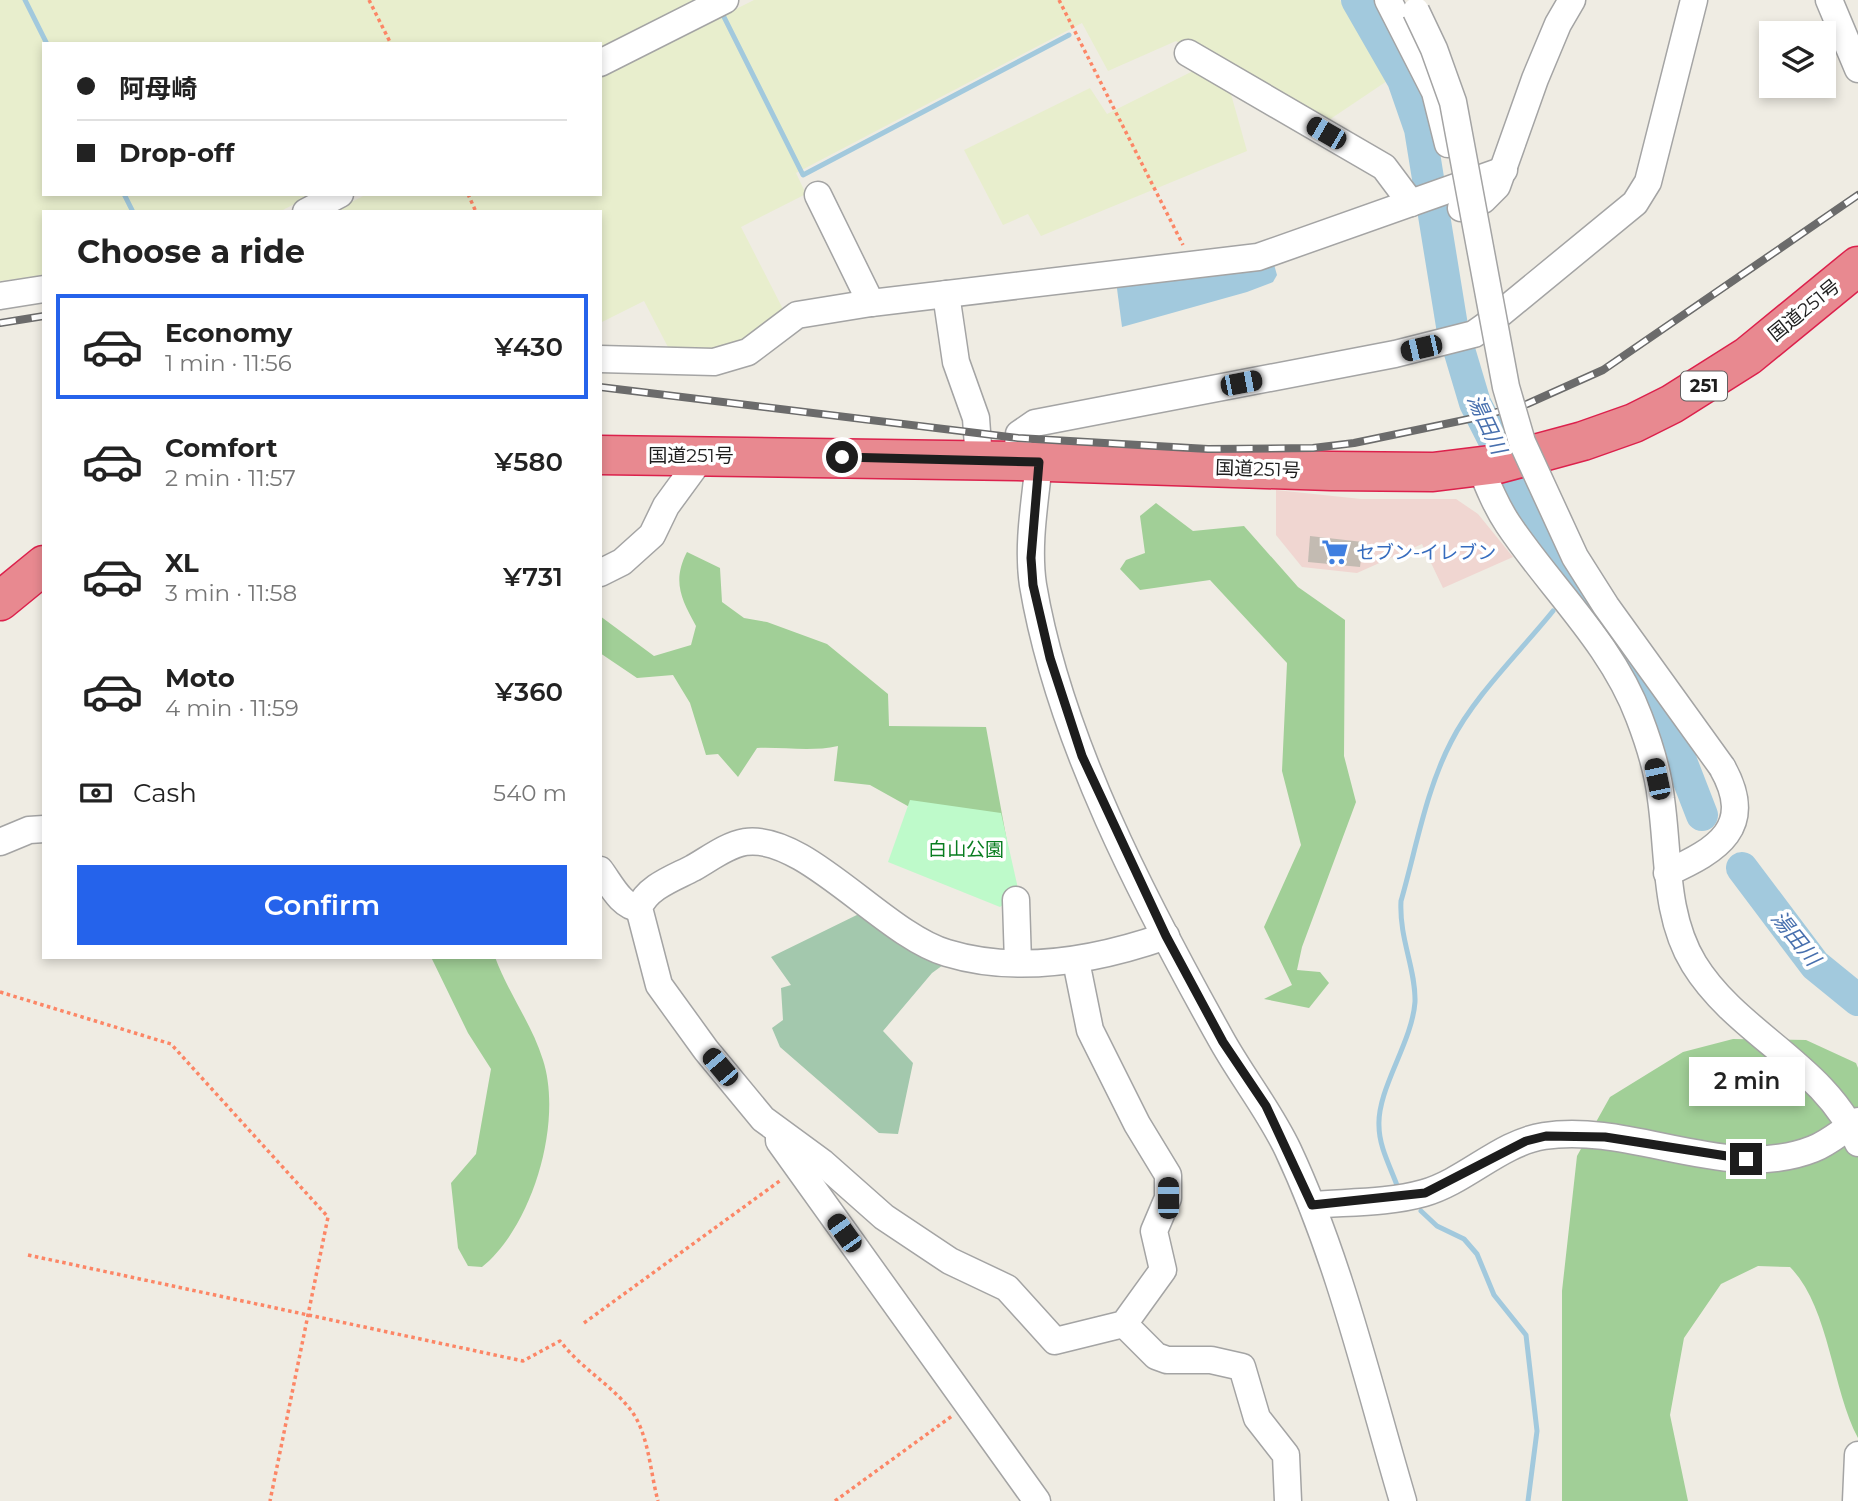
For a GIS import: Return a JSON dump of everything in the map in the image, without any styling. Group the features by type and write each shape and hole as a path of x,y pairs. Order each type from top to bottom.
{"highway":[{"name":"国道251号","path":"602,455 704,454 1433,472 1501,462 1583,441 1634,423 1672,404 1748,356 1858,266"},
{"path":"0,601 42,567"}],"street":[{"path":"602,62 725,0"},
{"path":"1388,0 1435,92 1479,331"},
{"path":"602,359 714,362 748,352 797,315 871,303 1258,257 1415,201 1455,193 1483,200 1497,186 1535,79 1558,24 1572,0"},
{"path":"1403,1501 1312,1205 1266,1106 1223,1042 1166,936 1082,756 1050,658 1033,585 1028,462 1019,434 1035,423 1447,342 1479,331 1635,203 1648,182 1694,0"},
{"path":"1829,0 1858,69"},
{"path":"1413,6 1434,49 1453,102 1506,387 1522,442 1575,557 1606,606 1731,783 1735,801 1734,819 1728,836 1702,858 1667,873"},
{"path":"1188,53 1384,167 1415,201"},
{"path":"818,195 871,303"},
{"path":"310,210 336,196"},
{"path":"0,296 42,289"},
{"path":"946,294 956,362 976,418 978,460"},
{"path":"602,572 622,562 652,535 666,506 704,454"},
{"path":"1312,1205 1425,1193 1526,1141 1546,1136 1605,1137 1727,1158 1765,1160 1812,1150 1856,1130 1828,1096 1741,1020 1710,987 1693,963 1681,934 1667,873 1661,796 1639,715 1615,670 1508,524 1501,462"},
{"path":"0,842 29,830 42,829"},
{"path":"1076,961 1090,1030 1137,1124 1168,1175 1168,1198 1153,1231 1163,1270 1124,1324 1055,1341 1007,1288 950,1261 884,1217 823,1163 762,1119 659,985 639,908 648,894 727,849 744,842 765,841 788,849 807,861 915,939 944,953 973,960 1018,963 1076,961 1126,950 1166,936"},
{"path":"602,873 631,908 639,908"},
{"path":"1016,900 1018,963"},
{"path":"779,1131 779,1141 1037,1501"},
{"path":"1124,1324 1156,1356 1167,1360 1211,1360 1241,1367 1257,1418 1286,1455 1288,1501"},
{"path":"1856,1501 1858,1455"}],"path":[{"path":"369,0 390,42"},
{"path":"1059,0 1193,264"},
{"path":"0,992 171,1044 184,1054 328,1217 270,1501"},
{"path":"584,1323 798,1168"},
{"path":"28,1255 523,1361 560,1341 578,1364 631,1410 642,1432 658,1501"},
{"path":"835,1501 967,1405"}],"shaded area":[{"path":"1276,490 1361,499 1456,499 1478,514 1513,557 1443,588 1422,544 1357,573 1302,567 1276,535"}],"green space":[{"path":"0,0 696,0 602,48 602,42 42,42 42,196 310,196 283,210 42,210 42,275 0,281"},
{"path":"754,0 1340,0 1387,81 1323,124 1176,41 1108,71 1082,23 796,173 806,194 741,227 786,315 739,345 715,351 670,351 644,301 602,322 602,210 336,210 363,196 602,196 602,76"},
{"path":"1197,69 1229,87 1247,151 1041,236 1028,214 1003,225 964,150 1090,88 1107,114"},
{"path":"1156,503 1193,531 1244,526 1298,587 1345,620 1344,756 1356,802 1302,947 1297,970 1320,972 1329,983 1309,1008 1264,999 1292,985 1264,927 1301,845 1282,771 1287,663 1210,580 1140,590 1120,569 1126,560 1145,553 1140,516"},
{"path":"687,552 720,568 722,602 744,618 767,622 827,644 888,694 889,726 986,727 1015,885 922,814 870,785 834,781 838,746 808,749 757,748 738,777 718,754 706,755 690,703 673,675 637,678 602,654 602,617 654,656 691,645 696,626 680,590 682,562"},
{"name":"白山公園","path":"910,800 1001,813 1019,893 1000,907 888,862"},
{"path":"865,911 950,960 932,973 883,1031 913,1063 898,1134 879,1133 780,1047 772,1028 783,1020 781,988 791,985 771,957"},
{"path":"432,959 496,959 533,1034 543,1060 548,1085 546,1142 529,1200 500,1249 482,1267 468,1266 458,1248 451,1183 476,1154 491,1069 468,1033"},
{"path":"1733,1039 1806,1040 1856,1063 1858,1068 1858,1438 1849,1418 1822,1325 1803,1284 1790,1267 1758,1266 1721,1284 1684,1338 1670,1415 1688,1501 1562,1501 1562,1291 1577,1156 1610,1097 1683,1052"}],"water":[{"path":"1273,261 1277,275 1273,282 1247,292 1122,327 1116,281"}],"building":[{"name":"セブン-イレブン","path":"1310,536 1363,542 1360,567 1308,562"}],"waterway":[{"path":"25,0 46,42"},
{"name":"湯田川","path":"1357,0 1403,80 1420,129 1452,326 1475,403 1541,533 1669,730 1702,815"},
{"path":"722,13 803,175 1069,35"},
{"path":"125,196 132,210"},
{"path":"1398,1188 1381,1142 1379,1126 1383,1097 1413,1018 1415,990 1402,928 1401,901 1422,820 1442,760 1461,725 1485,691 1553,611"},
{"name":"湯田川","path":"1742,868 1815,965 1858,1000"},
{"path":"1421,1211 1437,1226 1464,1239 1477,1254 1494,1295 1526,1335 1537,1431 1528,1501"}],"railway":[{"path":"602,387 1018,438 1208,449 1313,448 1354,443 1527,404 1603,370 1858,195"},
{"path":"0,323 42,316"}],"place":[{"name":"セブン-イレブン","path":"1335,552"}],"route":[{"path":"842,457 1039,462 1031,558 1033,585 1050,658 1082,756 1166,936 1223,1042 1266,1106 1312,1205 1425,1193 1526,1141 1546,1136 1605,1137 1746,1159"}]}
